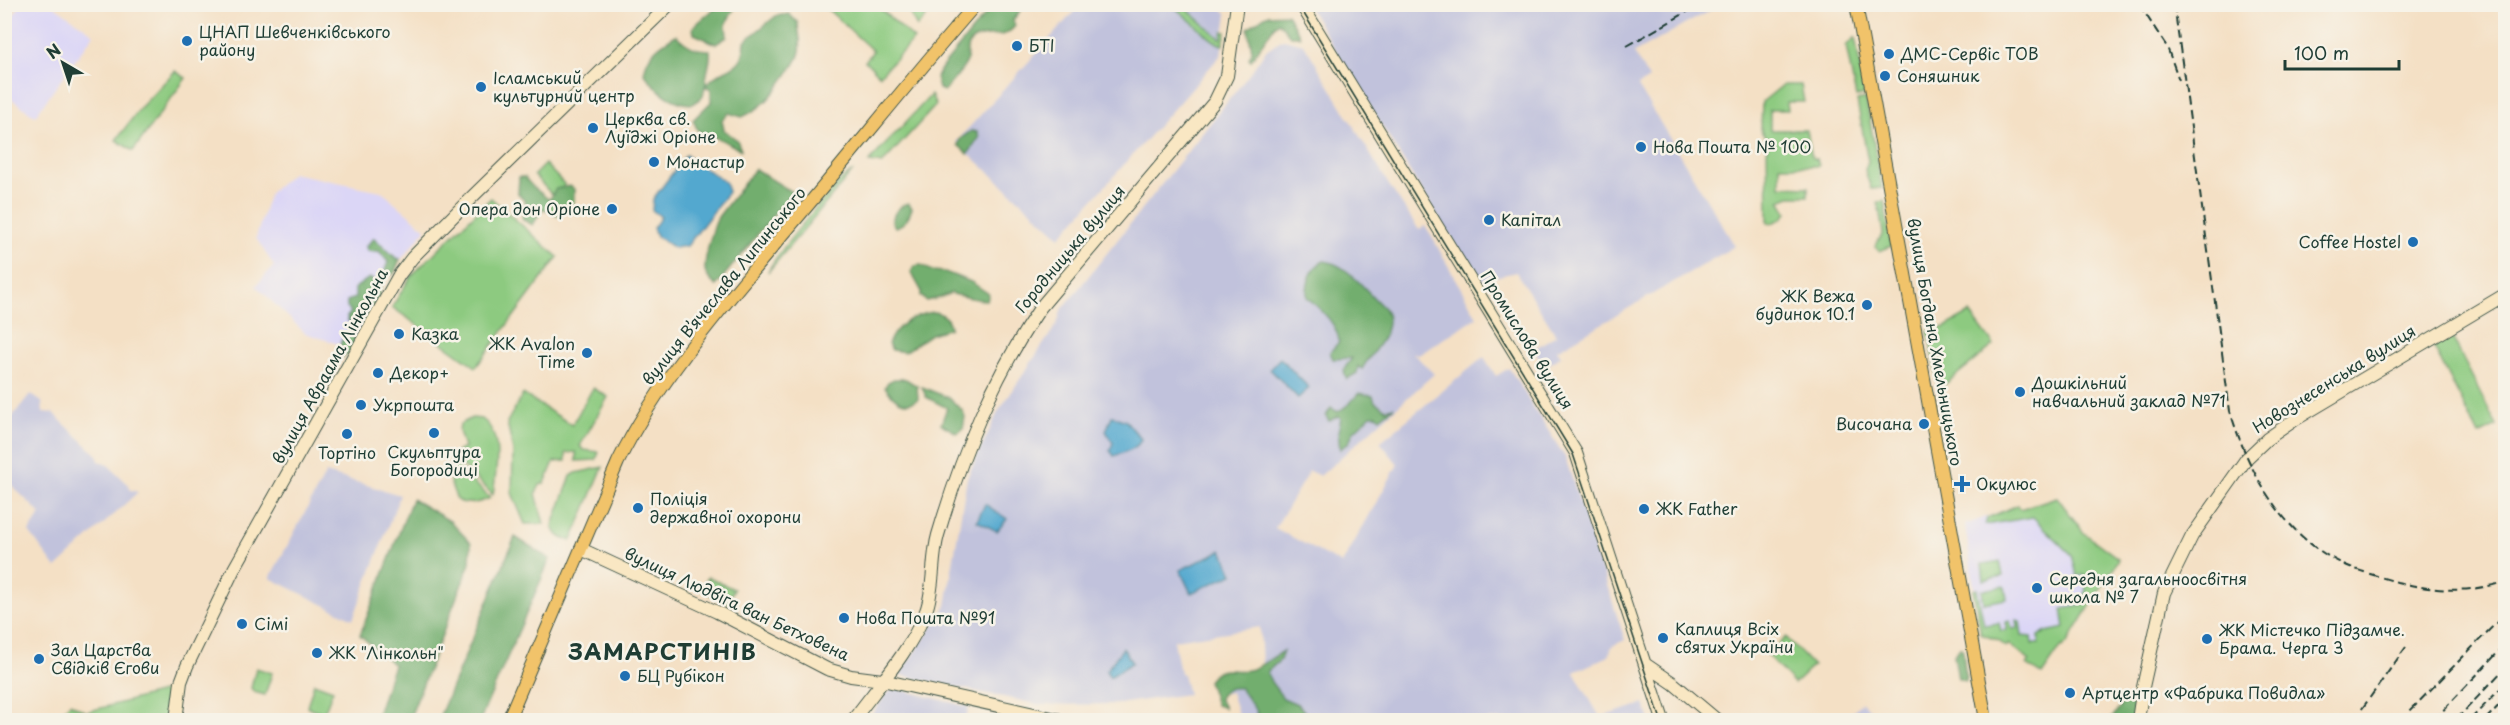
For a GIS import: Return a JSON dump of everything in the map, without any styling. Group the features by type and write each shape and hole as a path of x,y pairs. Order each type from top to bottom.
{"main road":[{"name":"вулиця Вʼячеслава Липинського","path":"508,720 625,448 639,422 670,375 922,66 976,4"},
{"name":"вулиця Богдана Хмельницького","path":"1856,4 1986,720"}],"street":[{"name":"вулиця Авраама Лінкольна","path":"176,720 182,682 188,666 234,569 399,275 412,258 472,197 670,4"},
{"name":"Городницька вулиця","path":"853,720 911,639 926,611 938,537 968,442 1018,341 1040,308 1215,101 1227,76 1237,4"},
{"name":"Промислова вулиця","path":"1301,4 1576,453 1663,720"},
{"name":"Новознесенська вулиця","path":"2138,720 2164,593 2192,536 2247,458 2267,439 2296,419 2505,294"},
{"name":"вулиця Людвіга ван Бетховена","path":"581,549 717,612 827,669 1061,720"},
{"path":"1645,664 1673,683 1717,720"}],"shaded area":[{"path":"1313,4 1720,5 1634,53 1649,79 1638,86 1735,246 1557,350 1561,356 1545,367 1534,349 1556,335 1516,272 1477,281 1309,7"},
{"path":"21,5 53,5 94,34 35,116 5,94 5,27"},
{"path":"1080,5 1215,5 1227,14 1221,55 1060,237 956,142"},
{"path":"1283,39 1304,44 1389,185 1419,230 1425,226 1428,230 1477,317 1418,355 1412,352 1434,374 1320,476 1309,471 1275,528 1342,564 1398,464 1380,442 1484,357 1496,376 1509,368 1565,457 1625,640 1612,646 1609,656 1574,672 1600,717 1644,704 1650,720 1230,720 1228,717 1238,714 1231,692 1222,694 1217,678 1262,666 1260,627 1174,640 1180,673 1183,674 1188,694 1118,704 1041,705 900,675 946,606 967,478 998,412 1057,324 1061,311 1266,50"},
{"path":"292,173 381,191 426,229 386,278 350,348 305,333 256,286 274,266 256,238 269,194"},
{"path":"30,394 42,402 43,412 53,413 97,455 99,461 106,463 129,485 130,490 138,492 56,568 29,532 41,514 5,479 5,426"},
{"path":"326,473 400,495 353,619 270,578"},
{"name":"Середня загальноосвітня школа № 7","path":"2057,497 2084,533 2119,559 2067,644 2061,647 2042,676 2027,665 2030,661 2008,644 2006,647 1999,641 1981,634 1965,525 2018,505 2020,509"},
{"path":"894,688 969,707 966,720 868,720 885,696"},
{"path":"1862,702 1881,720 1851,720 1847,717"}],"green space":[{"path":"994,4 1025,5 1013,20 1015,26 1010,31 1000,35 978,37 970,42 964,67 944,91 939,89 936,77 943,66"},
{"path":"724,5 736,5 726,24 727,37 716,44 694,34 693,27 713,10"},
{"path":"823,5 876,5 914,39 880,75 865,61 873,51"},
{"path":"905,5 937,5 917,27"},
{"path":"1171,5 1182,5 1221,39 1223,31 1226,32 1223,45 1212,39"},
{"path":"789,14 798,23 800,48 795,64 762,105 742,117 729,113 722,120 724,130 737,140 741,150 698,131 693,120 711,102 711,89 705,86 703,96 693,104 678,102 665,95 644,73 648,60 655,50 676,35 692,47 710,50 706,85 712,78 731,68 741,59 745,41 776,16"},
{"path":"1287,14 1300,36 1290,36 1279,22 1251,60 1249,58 1252,51 1248,28 1266,15"},
{"path":"1855,37 1865,95 1856,97 1846,46"},
{"path":"175,71 186,78 133,151 116,140 141,107"},
{"path":"1783,85 1801,85 1804,102 1787,102 1788,110 1770,110 1770,130 1807,130 1812,158 1817,159 1819,166 1780,166 1780,186 1808,187 1808,196 1790,196 1780,200 1787,212 1779,220 1768,223 1767,140 1761,131 1762,102"},
{"path":"931,95 936,105 882,164 869,162"},
{"path":"1866,99 1882,188 1871,189 1865,170 1868,161 1857,101"},
{"path":"971,131 977,132 979,138 968,154 958,145 960,139"},
{"path":"545,164 565,185 553,196 534,175"},
{"path":"755,169 792,192 716,286 705,270 707,251 714,228 718,217"},
{"path":"852,172 768,272 781,251 807,219 834,187"},
{"path":"519,177 525,177 549,200 556,189 570,186 574,189 574,202 570,207 563,207 561,214 557,216 550,210 542,209 533,225 523,220 522,216 526,208 525,201 518,194"},
{"path":"491,198 558,257 476,367 392,307 411,276"},
{"path":"1884,201 1891,246 1880,251 1875,247 1883,233 1878,202"},
{"path":"908,203 912,208 908,217 895,227 892,221 895,212"},
{"path":"374,238 400,259 394,274 391,275 385,270 388,262 378,250 376,252 367,251 366,246"},
{"path":"1324,261 1333,263 1349,273 1384,308 1387,316 1388,324 1382,340 1362,369 1358,366 1357,373 1347,379 1344,370 1352,358 1333,359 1330,352 1339,342 1338,335 1327,317 1307,297 1310,276"},
{"path":"921,265 932,271 945,272 971,282 989,294 987,300 951,293 926,301 921,296 921,290 911,272 915,266"},
{"path":"369,278 381,284 379,296 362,324 348,321 347,317 351,312 347,307 347,301 355,298 355,288"},
{"path":"933,312 945,317 950,328 931,334 905,352 892,350 888,344 900,326 912,318"},
{"path":"1970,313 1994,345 1939,389 1928,331 1945,327"},
{"path":"2448,329 2497,426 2479,435 2430,340"},
{"path":"348,335 355,337 353,348 339,358 341,341"},
{"path":"894,379 906,379 917,386 918,399 904,403 896,399 885,387"},
{"path":"922,387 949,398 963,411 965,417 963,429 957,433 941,424 947,408 926,397"},
{"path":"593,388 608,397 580,446 584,450 599,452 596,460 576,461 576,452 566,453 566,461 554,462 545,483 540,485 536,493 544,524 525,524 512,493 513,450 507,422 523,394 572,425"},
{"path":"1359,393 1373,396 1375,402 1386,409 1394,407 1380,418 1377,415 1371,415 1353,432 1349,442 1340,449 1338,432 1341,418 1338,416 1329,421 1326,416 1331,408 1338,412"},
{"path":"472,418 482,419 489,426 496,444 496,476 493,495 452,455 464,448 459,431 460,424"},
{"path":"453,462 490,498 474,503 457,500 450,482"},
{"path":"603,467 572,540 562,538 555,532 553,525 571,476"},
{"path":"2057,497 2084,533 2119,559 2067,644 2061,647 2042,675 2027,665 2030,661 2008,644 2006,647 1999,641 1981,634 1973,590 1977,589 1984,625 1999,623 2001,631 2007,630 2006,622 2010,621 2012,629 2018,628 2017,620 2020,621 2022,636 2031,637 2032,644 2039,644 2039,636 2046,632 2065,628 2062,609 2084,605 2086,585 2084,575 2077,576 2072,555 2033,517 1985,525 1987,518 2018,505 2020,509"},
{"path":"412,499 450,521 471,543 470,563 409,720 375,720 394,665 360,635"},
{"path":"515,537 550,559 480,720 438,720"},
{"path":"2000,561 2003,576 1984,580 1982,564"},
{"path":"708,577 734,589 727,603 701,590"},
{"path":"2005,586 2007,599 1984,603 1982,590"},
{"path":"1786,637 1813,666 1794,684 1767,655"},
{"path":"1960,647 1963,650 1966,681 1958,679 1954,655"},
{"path":"1283,651 1280,660 1267,672 1271,682 1283,698 1297,704 1313,720 1254,720 1257,712 1240,688 1223,692 1219,698 1224,708 1216,705 1208,681 1213,675 1222,670 1252,669"},
{"path":"256,668 272,673 265,695 254,692 251,688"},
{"path":"314,683 333,690 324,713 307,707"},
{"path":"173,689 168,720 55,720 70,703 86,712"},
{"path":"2125,699 2135,704 2132,720 2111,720"}],"water":[{"path":"686,155 726,183 728,192 687,246 674,248 656,236 653,228 661,217 652,210 653,199"},
{"path":"1280,358 1309,388 1298,398 1270,369"},
{"path":"1112,416 1126,421 1141,439 1134,448 1114,456 1110,450 1113,443 1106,431"},
{"path":"985,504 1007,519 997,531 977,521"},
{"path":"1222,550 1233,574 1191,593 1180,570"},
{"path":"1123,648 1132,663 1110,677 1106,671"}],"tram line":[{"path":"1298,4 1573,454 1661,720"}],"railway":[{"path":"1627,46 1701,4"},
{"path":"2139,4 2167,47 2179,80"},
{"path":"2174,4 2230,411 2245,453 2266,493 2279,511 2310,543 2336,561 2353,568 2397,582 2438,589 2479,588 2506,581"},
{"path":"2401,720 2506,613"},
{"path":"2434,720 2506,644"},
{"path":"2354,720 2406,647"},
{"path":"2456,720 2506,667"},
{"path":"2470,720 2506,683"},
{"path":"2485,720 2506,698"}],"place":[{"name":"ЦНАП Шевченківського району","path":"187,41"},
{"name":"БТІ","path":"1017,46"},
{"name":"ДМС-Сервіс ТОВ","path":"1889,54"},
{"name":"Соняшник","path":"1885,76"},
{"name":"Ісламський культурний центр","path":"481,87"},
{"name":"Церква св. Луїджі Оріоне","path":"593,128"},
{"name":"Нова Пошта № 100","path":"1641,147"},
{"name":"Монастир","path":"654,162"},
{"name":"Опера дон Оріоне","path":"612,209"},
{"name":"Капітал","path":"1489,220"},
{"name":"Coffee Hostel","path":"2413,242"},
{"name":"ЖК Вежа будинок 10.1","path":"1867,305"},
{"name":"Казка","path":"399,334"},
{"name":"ЖК Avalon Time","path":"587,353"},
{"name":"Декор+","path":"378,373"},
{"name":"Дошкільний навчальний заклад №71","path":"2020,392"},
{"name":"Укрпошта","path":"361,405"},
{"name":"Височана","path":"1924,424"},
{"name":"Скульптура Богородиці","path":"434,433"},
{"name":"Тортіно","path":"347,434"},
{"name":"Окулюс","path":"1962,484"},
{"name":"Поліція державної охорони","path":"638,508"},
{"name":"ЖК Father","path":"1644,509"},
{"name":"Середня загальноосвітня школа № 7","path":"2037,588"},
{"name":"Нова Пошта №91","path":"844,618"},
{"name":"Сімі","path":"242,624"},
{"name":"Каплиця Всіх святих України","path":"1663,638"},
{"name":"ЖК Містечко Підзамче. Брама. Черга 3","path":"2207,639"},
{"name":"ЖК \"Лінкольн\"","path":"317,653"},
{"name":"Зал Царства Свідків Єгови","path":"39,659"},
{"name":"БЦ Рубікон","path":"625,676"},
{"name":"Артцентр «Фабрика Повидла»","path":"2070,693"}],"district":[{"name":"ЗАМАРСТИНІВ","path":"663,652"}]}
